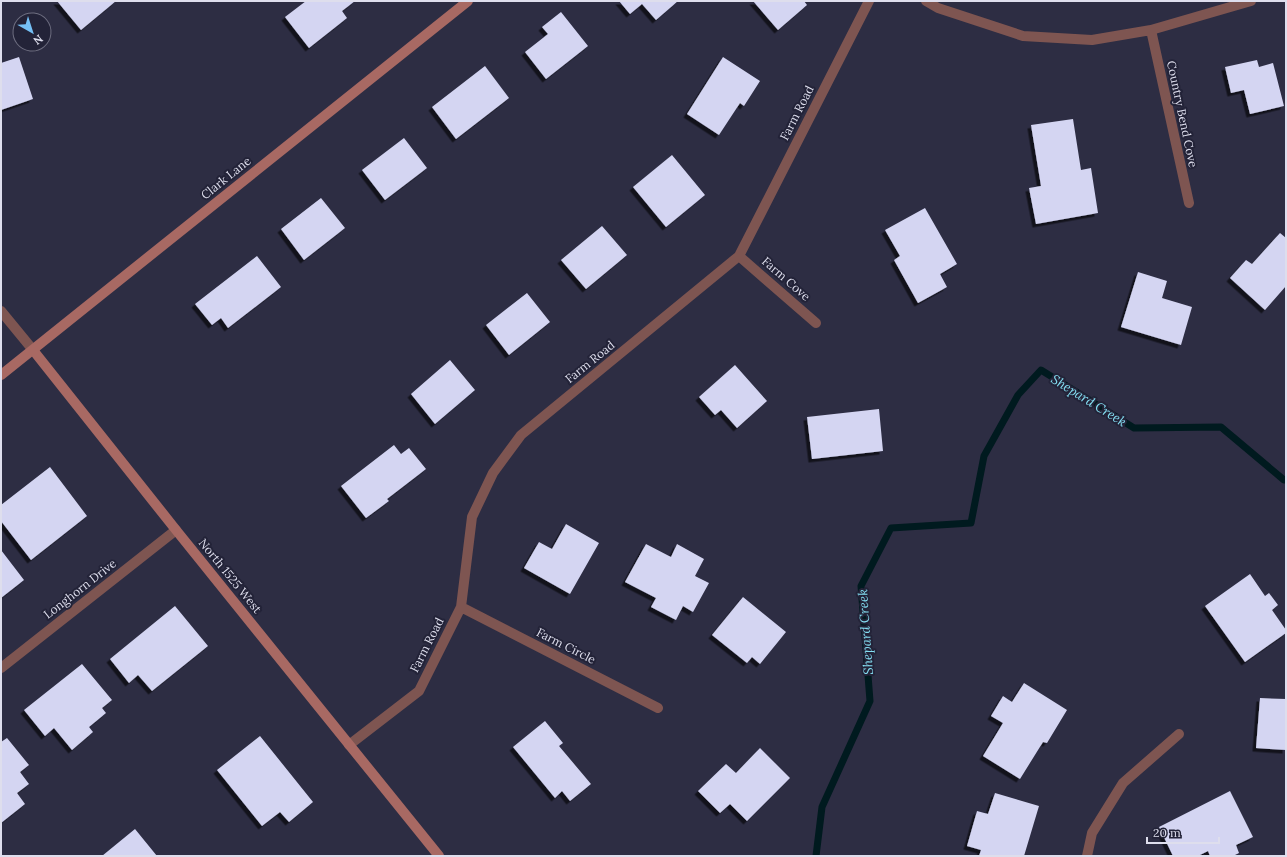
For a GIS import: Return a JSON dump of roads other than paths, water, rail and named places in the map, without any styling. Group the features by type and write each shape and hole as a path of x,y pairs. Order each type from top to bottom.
{"street":[{"name":"Clark Lane","path":"1,375 468,1"},
{"name":"Farm Road","path":"349,744 419,691 461,607 472,517 493,472 521,435 739,256 869,1"},
{"path":"926,1 938,8 1023,36 1092,40 1151,30 1251,1"},
{"name":"Country Bend Cove","path":"1151,30 1189,203"},
{"name":"Farm Cove","path":"739,256 816,322"},
{"name":"North 1525 West","path":"1,312 439,856"},
{"name":"Longhorn Drive","path":"1,668 176,530"},
{"name":"Farm Circle","path":"461,607 658,708"},
{"path":"1086,856 1092,833 1123,783 1179,734"}],"waterway":[{"name":"Shepard Creek","path":"816,856 822,807 870,701 861,586 891,528 971,523 984,456 1018,395 1041,370 1134,428 1221,427 1284,480 1286,480"}]}
